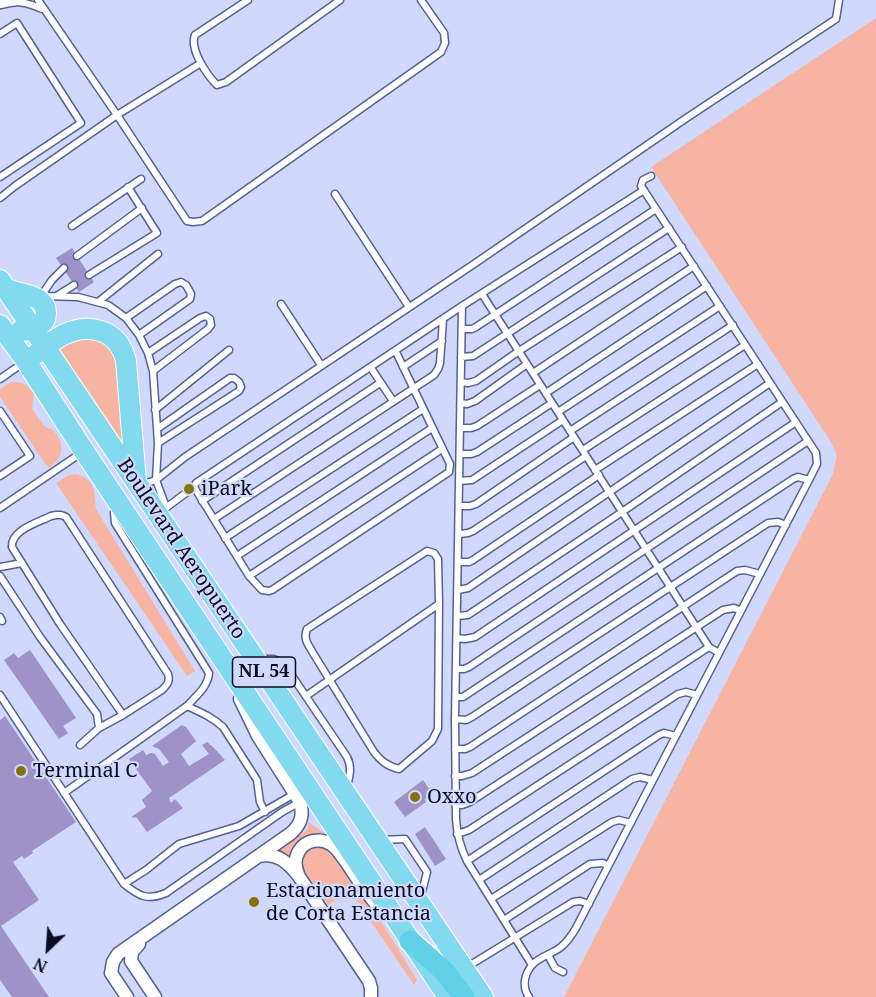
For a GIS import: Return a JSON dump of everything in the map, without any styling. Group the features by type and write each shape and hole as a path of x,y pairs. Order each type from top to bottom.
{"highway":[{"path":"1,291 36,296 46,311 43,324 27,331 16,327 12,324 1,291"},
{"name":"Boulevard Aeropuerto","path":"0,325 213,643 304,794 410,942 444,994"},
{"path":"26,361 67,333 95,329 113,338 122,348 126,362 144,482"},
{"name":"Boulevard Aeropuerto","path":"33,330 144,482 255,660 483,997"},
{"path":"410,942 444,971 464,997"}],"street":[{"path":"127,997 111,973 113,962 118,954 296,829 302,817 304,794"},
{"path":"298,875 295,860 302,846 316,840 328,843 338,851 371,898 410,942"},
{"path":"250,861 258,857 274,855 289,864 369,981 371,997"},
{"path":"155,928 130,956 133,965 155,997"}],"lane":[{"path":"38,0 188,220 193,222 202,220 441,52 445,43 444,33 421,0"},
{"path":"248,0 195,35 193,42 201,63 218,85 340,0"},
{"path":"144,482 185,457 836,19 839,0"},
{"path":"1,2 22,2 44,10"},
{"path":"0,34 17,22 81,123 0,177"},
{"path":"0,198 117,115 201,63"},
{"path":"529,997 524,983 526,975 532,965 569,939 589,904 786,525 817,460 816,453 644,190 642,182 651,176"},
{"path":"72,226 141,179"},
{"path":"89,275 157,233 128,187"},
{"path":"161,511 194,487 196,483 462,306 644,190"},
{"path":"334,194 409,307"},
{"path":"77,256 142,208"},
{"path":"462,329 476,327 656,209"},
{"path":"462,357 473,356 669,228"},
{"path":"461,382 476,381 682,247"},
{"path":"98,302 158,254"},
{"path":"533,373 694,266"},
{"path":"36,296 64,268"},
{"path":"126,318 175,284 181,282 186,285 191,294 190,298 139,335"},
{"path":"57,296 74,285"},
{"path":"546,393 707,286"},
{"path":"482,294 696,626 710,647 719,653"},
{"path":"36,296 78,297 108,305 126,318 139,335 148,353 153,371 158,443 144,482"},
{"path":"281,304 321,365"},
{"path":"462,306 455,719 457,834 467,861 532,965"},
{"path":"558,412 720,306"},
{"path":"148,353 200,318 206,316 210,319 211,325 208,329 153,371"},
{"path":"214,519 436,373 440,363 443,320"},
{"path":"459,506 476,504 572,434 733,325"},
{"path":"403,367 442,341"},
{"path":"459,534 473,531 745,345"},
{"path":"155,410 229,350"},
{"path":"194,487 249,576 258,587 269,591 449,472 450,464 396,352"},
{"path":"0,379 26,361"},
{"path":"461,404 475,401 527,364"},
{"path":"458,562 473,560 597,472 758,364"},
{"path":"370,368 393,401"},
{"path":"157,429 230,378 240,382 242,387 239,391 158,443"},
{"path":"202,501 380,383"},
{"path":"458,590 468,588 770,383"},
{"path":"460,428 477,426 540,385"},
{"path":"457,616 468,615 782,402"},
{"path":"460,454 477,452 552,403"},
{"path":"225,538 423,409"},
{"path":"0,411 30,456 0,476"},
{"path":"459,481 472,480 563,420"},
{"path":"457,638 475,637 796,422"},
{"path":"237,556 432,428"},
{"path":"456,669 469,667 808,441"},
{"path":"249,576 442,449"},
{"path":"0,508 84,451"},
{"path":"456,698 463,697 793,479 798,477 809,480"},
{"path":"64,793 187,706 209,680 210,673 115,523 114,513 120,504"},
{"path":"80,745 99,728 123,715 162,690 168,684 169,679 168,674 66,518 61,515 51,516 15,535 11,543 12,548 60,624 123,715"},
{"path":"455,719 472,717 768,523 778,522 786,525"},
{"path":"427,551 434,553 438,559 438,729 432,741 399,768 389,766 379,759 329,680 305,639 307,629 427,551"},
{"path":"0,567 22,563"},
{"path":"455,749 470,747 737,571 745,570 760,574"},
{"path":"0,576 40,638 97,714 99,728"},
{"path":"306,696 439,604"},
{"path":"455,776 472,773 723,610 734,608 741,611"},
{"path":"455,804 462,805 470,802 710,647"},
{"path":"255,660 274,659 284,664 306,696 351,764 345,792"},
{"path":"457,834 469,830 678,694 686,692 697,695"},
{"path":"0,695 124,884 144,897 152,898 166,893 282,812 304,794"},
{"path":"187,706 216,720 223,727 257,780 260,802 265,812"},
{"path":"467,861 659,735 664,733 676,736"},
{"path":"479,879 632,779 640,777 653,780"},
{"path":"124,884 179,844 239,826 304,794"},
{"path":"491,899 612,822 619,820 631,823"},
{"path":"504,920 590,864 603,863 608,866"},
{"path":"464,969 573,902 580,901 589,904"},
{"path":"548,955 555,968 563,972"}],"shaded area":[{"path":"876,18 876,997 564,997 833,474 837,456 831,442 651,167"},
{"path":"85,337 102,340 118,355 129,462 59,351 59,345"},
{"path":"11,382 24,384 34,392 32,409 45,427 52,429 59,439 60,455 48,468 0,397 0,389"},
{"path":"76,474 88,479 91,483 96,509 195,671 187,676 56,483 69,475"},
{"path":"308,823 324,833 302,840 293,860 274,852 302,834 308,828"},
{"path":"328,843 370,903 417,980 414,985 350,891 328,905 300,864 303,846"}],"building":[{"path":"72,248 94,282 79,292 56,258"},
{"path":"30,650 76,718 63,726 68,733 59,739 4,660 14,653 18,658"},
{"name":"Terminal C","path":"5,716 76,822 32,851 33,853 24,859 22,856 13,862 39,900 1,926 49,997 12,997 0,980 0,720"},
{"path":"182,725 196,741 181,754 189,766 209,754 202,745 207,742 225,760 169,798 171,803 175,799 183,808 147,832 137,818 131,817 146,807 142,800 152,791 129,759 143,750 146,755 155,754 163,766 169,762 159,749 152,746"},
{"name":"Oxxo","path":"423,780 433,794 405,817 394,802"},
{"path":"425,827 446,859 435,866 415,834"}],"place":[{"name":"iPark","path":"189,489"},
{"name":"Terminal C","path":"21,771"},
{"name":"Oxxo","path":"415,797"},
{"name":"Estacionamiento de Corta Estancia","path":"254,902"}]}
